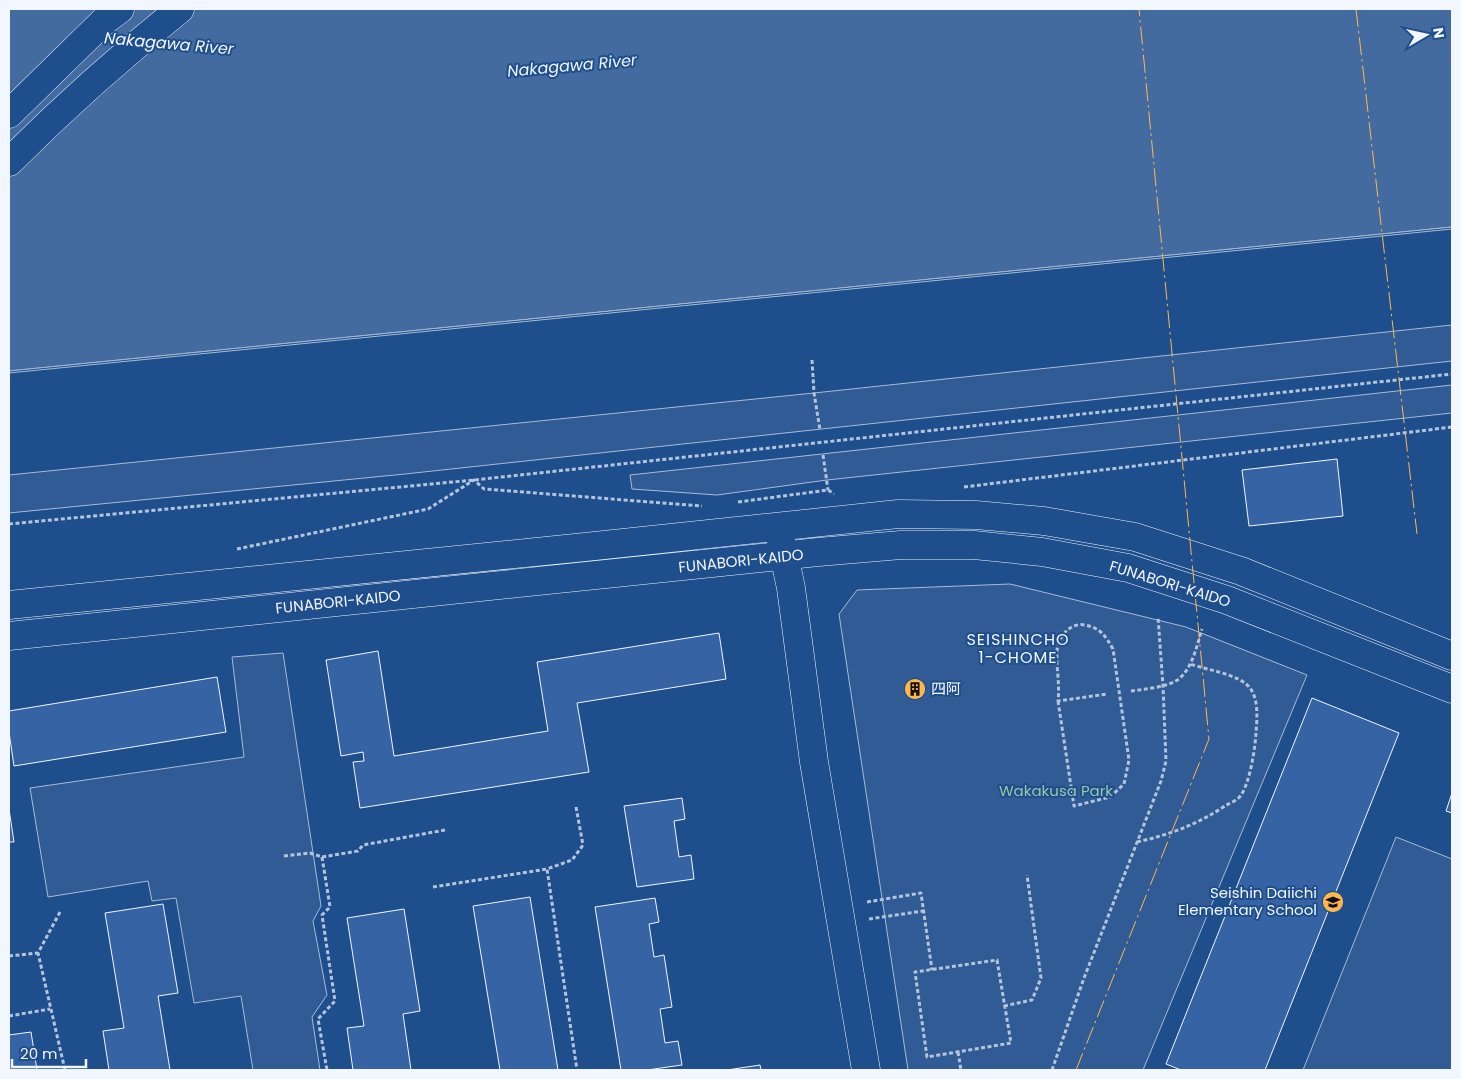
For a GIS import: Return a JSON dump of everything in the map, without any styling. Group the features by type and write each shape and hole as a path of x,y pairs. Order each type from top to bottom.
{"main road":[{"path":"9,114 104,21 120,9"},
{"path":"9,162 127,52 180,9"},
{"name":"FUNABORI-KAIDO","path":"9,605 898,514 976,514 1044,521 1126,536 1241,571 1452,656"},
{"path":"778,527 791,588 814,762 866,1070"},
{"name":"FUNABORI-KAIDO","path":"9,636 900,545 974,545 1042,552 1128,568 1227,600 1452,688"}],"path":[{"path":"812,360 814,393 820,430"},
{"path":"9,524 474,480 1452,374"},
{"path":"954,488 1452,427"},
{"path":"732,503 828,490 823,455"},
{"path":"474,480 484,489 710,506"},
{"path":"237,549 428,509 474,480"},
{"path":"833,500 838,497"},
{"path":"1052,1070 1084,978 1161,781 1166,761 1158,617"},
{"path":"1080,624 1094,627 1104,634 1113,648 1129,760 1124,784 1110,797 1074,806 1058,701 1057,650 1061,637 1070,628 1080,624"},
{"path":"1131,691 1163,686 1180,679 1190,664 1202,628"},
{"path":"1138,842 1161,838 1210,816 1240,797 1246,784 1255,744 1257,712 1250,687 1234,677 1190,664"},
{"path":"1058,701 1107,694"},
{"path":"433,887 547,869 572,860 583,845 576,807"},
{"path":"284,856 310,853 322,857 358,851 363,845 445,830"},
{"path":"322,857 330,907 322,915 335,1001 318,1019 327,1070"},
{"path":"547,869 577,1070"},
{"path":"1004,1006 1032,1000 1041,978 1027,875"},
{"path":"867,902 921,893 932,970"},
{"path":"869,919 923,911"},
{"path":"60,912 38,953 65,1070"},
{"path":"9,956 38,953"},
{"path":"997,960 1004,1006 1011,1043 927,1057 915,972 997,960"},
{"path":"9,1016 50,1009"},
{"path":"958,1052 961,1070"}],"shaded area":[{"path":"1452,325 1452,361 405,474 9,513 9,475 814,393"},
{"path":"1452,385 1452,413 827,480 717,495 632,489 630,475"},
{"name":"Wakakusa Park","path":"1010,584 1186,627 1307,675 1143,1070 908,1070 839,614 857,590"},
{"path":"283,653 321,906 313,921 327,995 312,1017 320,1070 253,1070 241,996 194,1003 176,898 152,901 148,881 48,897 30,788 244,757 232,657"},
{"path":"1396,837 1452,859 1452,1070 1303,1070"}],"water":[{"name":"Nakagawa River","path":"9,9 1452,9 1452,227 9,371"}],"pier":[{"path":"1452,227 1452,229 9,373 9,371"}],"building":[{"path":"1337,459 1343,516 1249,526 1242,470"},
{"path":"719,633 726,679 577,703 589,772 360,808 353,762 364,761 363,752 341,756 326,660 378,651 394,756 548,731 537,662"},
{"path":"217,677 226,732 14,766 9,732 9,711"},
{"name":"四阿","path":"922,683 923,694 909,696 907,685"},
{"path":"1312,698 1399,733 1265,1070 1181,1070 1166,1064"},
{"path":"1452,793 1452,813 1446,811"},
{"path":"682,798 685,819 674,821 679,857 691,855 694,879 637,887 624,806"},
{"path":"9,809 14,842 9,842"},
{"path":"530,897 558,1070 500,1070 473,906"},
{"path":"655,898 659,922 649,924 654,957 664,955 672,1007 660,1009 665,1043 678,1041 682,1065 647,1070 621,1070 595,907"},
{"path":"163,904 178,993 158,996 170,1070 109,1070 103,1031 124,1028 105,913"},
{"path":"404,909 420,1011 403,1014 411,1070 353,1070 347,1028 364,1026 347,918"},
{"path":"31,1032 37,1070 9,1070 9,1035"},
{"path":"760,1065 761,1070 727,1070"}],"power":[{"path":"1076,1070 1209,739 1139,9"},
{"path":"1356,9 1417,534"}],"place":[{"name":"四阿","path":"915,689"},
{"name":"Seishin Daiichi Elementary School","path":"1333,902"}],"district":[{"name":"SEISHINCHO 1-CHOME","path":"1018,648"}]}
